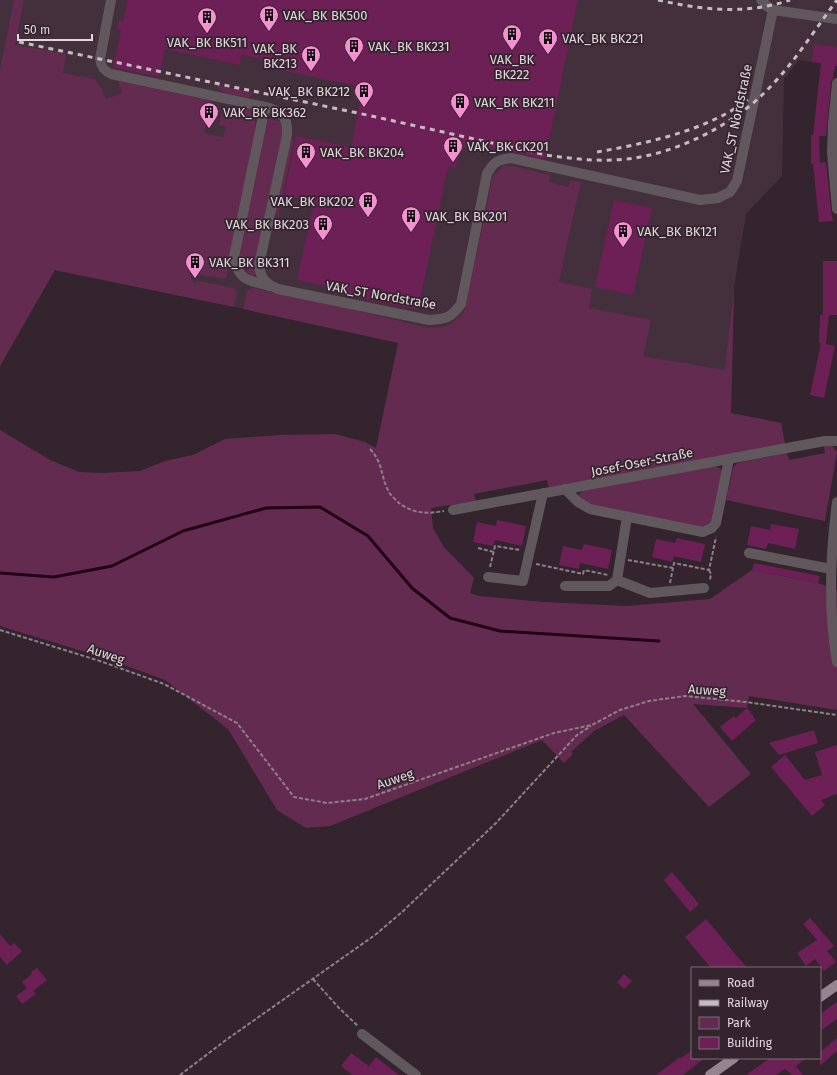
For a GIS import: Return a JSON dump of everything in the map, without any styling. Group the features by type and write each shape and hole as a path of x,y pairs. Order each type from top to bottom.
{"main road":[{"path":"821,996 837,985"},
{"path":"717,1073 733,1059"}],"street":[{"path":"111,0 100,59 101,66 105,71 111,74 265,107 279,112 285,118 288,125 287,135 259,265 260,273 270,286"},
{"path":"761,0 773,10 837,19"},
{"name":"VAK_ST Nordstraße","path":"270,286 278,289 429,320 443,320 453,314 461,304 487,174 492,166 500,160 511,158 700,200 718,198 730,192 737,181 773,10"},
{"path":"837,83 832,153 837,209"},
{"path":"265,107 234,257 236,268 240,275 246,280 270,286"},
{"name":"Josef-Oser-Straße","path":"453,510 825,441 837,441"},
{"path":"565,489 584,506 590,509 703,532 712,528 716,523 729,459"},
{"path":"488,577 523,581 543,493"},
{"path":"837,502 833,530 831,569 832,626 837,662"},
{"path":"565,586 609,586 617,578 627,517"},
{"path":"749,553 831,569"},
{"path":"617,578 650,593 704,588"},
{"path":"362,1034 416,1075"}],"path":[{"path":"370,449 377,456 389,492 397,501 407,508 419,513 453,510"},
{"path":"668,592 674,562 710,570 716,537 712,528"},
{"path":"488,577 495,546 530,552"},
{"path":"478,548 494,552"},
{"path":"620,558 673,568"},
{"path":"527,562 583,574 584,570 617,578"},
{"name":"Auweg","path":"0,630 100,661 164,684 237,723 294,797 327,804 365,799 554,733 592,725 620,710 649,702 685,696 746,702 837,715"},
{"path":"180,1075 226,1040 375,935 402,912 496,823 577,736 592,725"},
{"path":"313,979 339,1008 360,1028 362,1034"}],"shaded area":[{"path":"0,0 837,0 837,66 799,60 784,79 782,176 746,214 734,288 731,413 239,308 0,259"}],"green space":[{"path":"14,0 24,0 15,45 66,54 63,73 95,79 102,89 106,99 122,93 118,81 212,101 216,111 213,125 206,123 204,133 223,137 226,127 219,125 222,111 228,105 250,109 255,119 256,135 226,279 190,273 191,280 194,283 198,281 234,288 237,292 234,307 55,270 0,366 0,69"},
{"path":"215,84 252,93 248,98 222,92"},
{"path":"267,118 283,122 284,126 265,214 266,221 255,275 252,276 244,268 239,257"},
{"path":"289,140 294,140 278,217 274,212"},
{"path":"503,166 512,166 550,175 549,182 568,187 571,180 581,182 559,282 592,289 589,308 651,320 643,356 725,370 734,288 731,413 781,423 785,444 549,488 547,480 474,494 476,501 431,508 433,528 444,547 474,578 470,593 479,596 544,602 626,606 710,599 752,570 818,583 837,590 837,710 749,696 747,708 693,704 751,774 709,807 624,715 594,731 571,752 573,754 564,763 542,740 330,826 306,828 277,810 228,729 165,680 102,657 0,626 0,430 50,460 79,472 102,473 140,471 165,461 193,455 225,439 280,435 335,434 365,442 376,448 398,343 243,309 247,291 252,288 327,303 428,328 450,324 457,319 465,309 493,176"},
{"path":"824,446 832,446 837,452 825,521 726,500 733,468 737,463 787,453 789,460 825,453"},
{"path":"713,466 720,468 722,471 713,521 711,524 703,528 591,506 579,497 579,494 583,491"}],"building":[{"path":"128,0 578,0 545,159 475,145 474,149 460,146 456,168 448,167 418,310 330,292 331,287 297,280 314,202 284,195 296,136 351,147 363,87 284,71 286,64 241,55 240,65 165,49 159,77 113,67 121,30 117,30 119,20 123,21"},
{"path":"814,44 837,47 837,66 835,66 831,82 826,136 819,136 820,163 811,164 811,135 813,135 821,63 812,62"},
{"path":"826,162 833,221 819,222 813,164"},
{"name":"VAK_BK BK121","path":"614,200 652,208 633,295 595,287"},
{"path":"823,261 837,261 837,315 829,315 826,344 835,346 824,398 810,395 821,344 819,343 820,315 823,315"},
{"path":"497,520 526,526 522,546 495,540 493,546 473,542 477,522 496,526"},
{"path":"771,524 799,529 795,549 768,543 766,549 747,545 751,526 770,530"},
{"path":"677,538 705,544 701,562 674,556 672,562 652,557 656,539 675,543"},
{"path":"584,544 612,550 608,569 580,563 579,569 559,565 563,546 582,550"},
{"path":"754,563 820,576 818,583 752,570"},
{"path":"747,708 756,720 732,741 720,727 734,716 736,718"},
{"path":"814,730 818,743 779,755 769,743"},
{"path":"837,745 837,794 821,800 825,805 812,816 771,767 785,755 805,780 822,775 815,752"},
{"path":"672,872 699,904 690,912 664,880"},
{"path":"810,918 834,946 827,951 836,962 824,971 815,959 806,966 797,953 817,940 803,924"},
{"path":"706,919 746,967 710,967 685,937"},
{"path":"0,934 10,946 14,943 22,951 7,965 0,957"},
{"path":"37,968 47,980 33,991 36,994 22,1004 16,996 27,988 22,982"},
{"path":"624,974 632,981 624,989 617,982"},
{"path":"837,1002 837,1019 821,1030 821,1013"},
{"path":"837,1038 837,1051 820,1066 821,1051"},
{"path":"691,1051 691,1059 704,1059 683,1075 656,1075 680,1057 681,1058"},
{"path":"351,1053 369,1066 376,1057 399,1075 352,1075 341,1066"},
{"path":"769,1059 806,1059 796,1066 803,1075 792,1075 785,1069 776,1075 746,1075"}],"waterway":[{"path":"0,573 54,577 112,566 183,531 266,508 320,507 368,536 412,588 450,618 500,631 659,641"}],"railway":[{"path":"658,0 691,6 724,9 757,8 790,0"},
{"path":"19,42 367,115 546,155 586,160 617,160 645,156 682,145 734,118 749,107 783,73 837,0"},
{"path":"597,152 656,140 695,128 731,111 748,100"}],"place":[{"name":"VAK_BK BK500","path":"269,32"},
{"name":"VAK_BK BK511","path":"207,34"},
{"name":"VAK_BK BK222","path":"512,51"},
{"name":"VAK_BK BK221","path":"548,55"},
{"name":"VAK_BK BK231","path":"354,63"},
{"name":"VAK_BK BK213","path":"311,72"},
{"name":"VAK_BK BK212","path":"364,108"},
{"name":"VAK_BK BK211","path":"460,119"},
{"name":"VAK_BK BK362","path":"209,129"},
{"name":"VAK_BK CK201","path":"453,163"},
{"name":"VAK_BK BK204","path":"306,169"},
{"name":"VAK_BK BK202","path":"368,218"},
{"name":"VAK_BK BK201","path":"411,233"},
{"name":"VAK_BK BK203","path":"323,241"},
{"name":"VAK_BK BK121","path":"623,248"},
{"name":"VAK_BK BK311","path":"195,279"}]}
